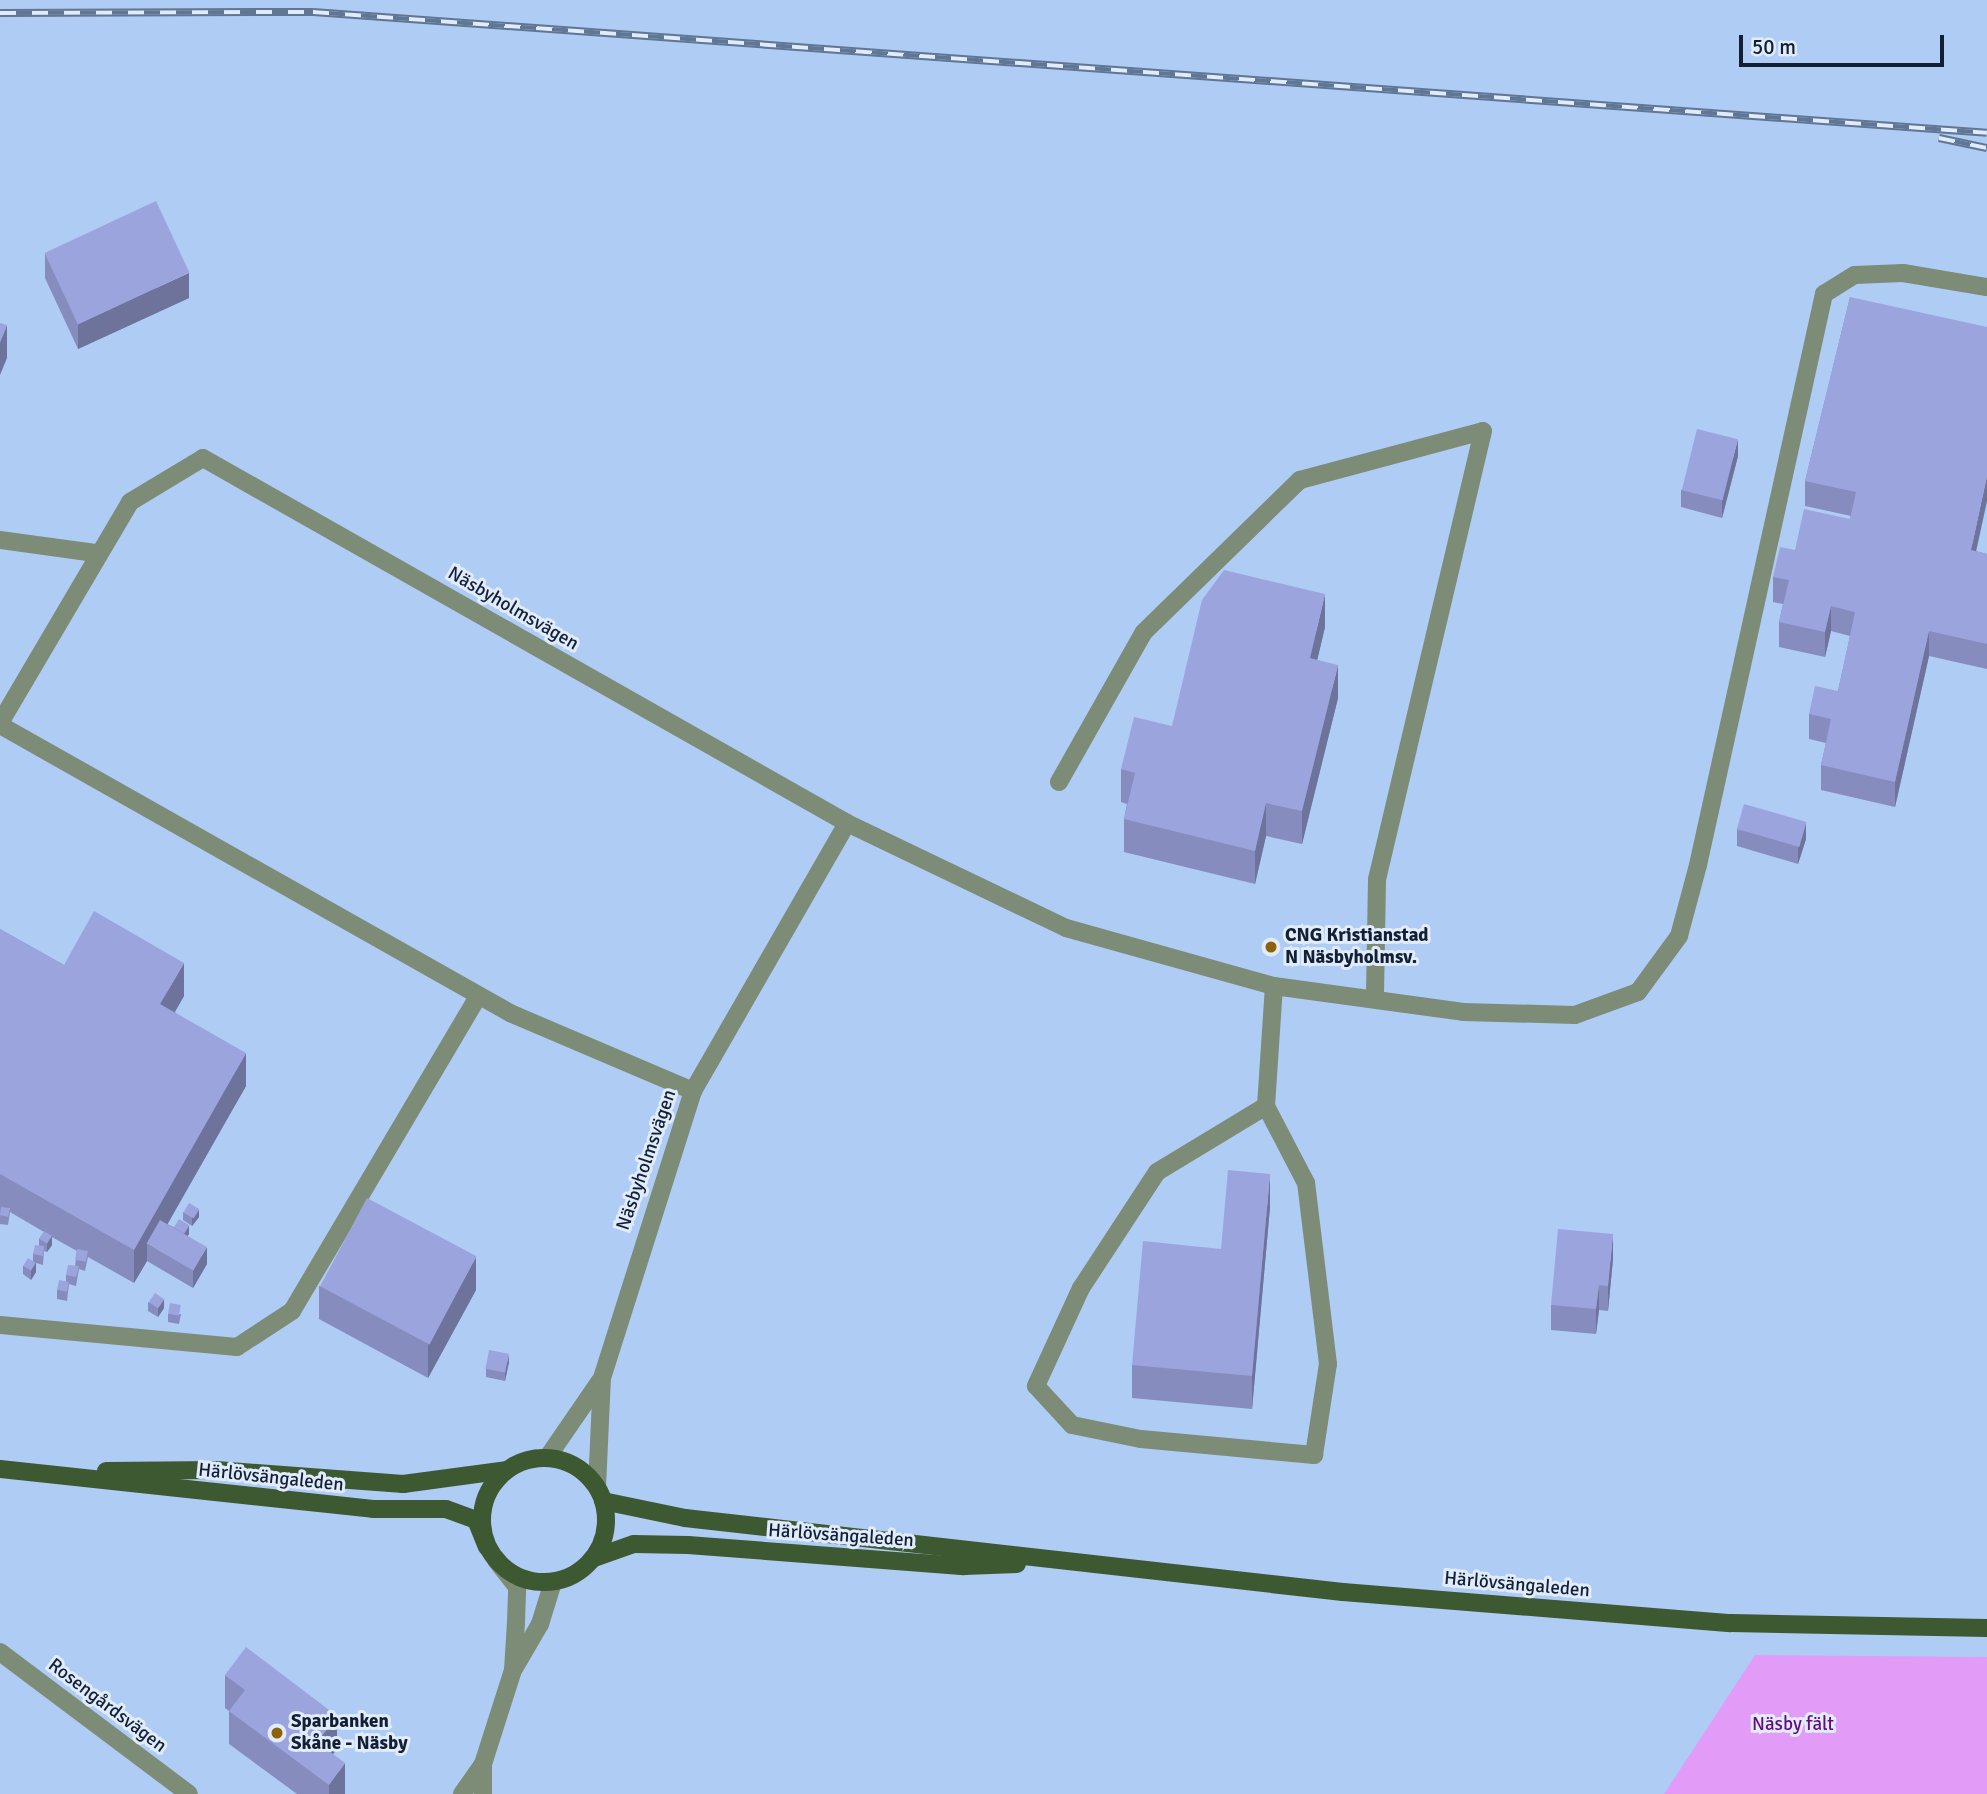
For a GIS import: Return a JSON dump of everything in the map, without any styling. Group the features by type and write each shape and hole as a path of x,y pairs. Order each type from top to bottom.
{"main road":[{"path":"547,1458 584,1472 600,1494 605,1531 594,1558 553,1582 512,1574 491,1554 483,1505 506,1470 547,1458"},
{"name":"Härlövsängaleden","path":"0,1469 373,1510 446,1509 476,1520 491,1554"},
{"name":"Härlövsängaleden","path":"32,1472 216,1470 403,1484 506,1470"},
{"name":"Härlövsängaleden","path":"600,1494 685,1518 963,1547 1045,1562 1731,1623 1987,1628"},
{"name":"Härlövsängaleden","path":"594,1558 634,1544 964,1566 1045,1562"}],"street":[{"name":"Näsbyholmsvägen","path":"95,553 130,502 203,457 847,823 1066,928 1274,986 1375,996 1463,1012 1574,1015 1638,992 1679,936 1698,865 1824,294 1855,275 1903,272 1987,287"},
{"path":"1059,782 1144,632 1300,480 1483,431 1377,880 1375,996"},
{"path":"0,540 95,553 0,724 478,996 692,1091"},
{"name":"Näsbyholmsvägen","path":"547,1458 601,1378 692,1091 847,823"},
{"path":"1266,1106 1157,1172 1081,1288 1037,1386 1072,1425 1140,1439 1314,1455 1328,1364 1306,1183 1266,1106 1274,986"},
{"path":"0,1325 237,1347 292,1311 478,996"},
{"name":"Näsbyholmsvägen","path":"600,1494 601,1378"},
{"path":"491,1554 517,1587 513,1670"},
{"path":"462,1794 483,1764 513,1670 540,1624 553,1582"},
{"name":"Rosengårdsvägen","path":"0,1652 188,1794"},
{"path":"483,1764 483,1794"}],"green space":[{"name":"Näsby fält","path":"1755,1655 1987,1657 1987,1794 1664,1794"}],"building":[{"path":"156,201 189,273 78,325 45,253"},
{"path":"1850,297 1987,327 1987,476 1971,550 1987,554 1987,644 1929,631 1895,782 1821,765 1831,719 1809,714 1815,686 1838,691 1855,612 1831,606 1825,632 1779,622 1789,580 1773,577 1780,547 1795,550 1804,509 1850,519 1856,492 1805,481"},
{"path":"0,323 7,325 0,342"},
{"path":"1697,429 1738,439 1723,500 1682,490"},
{"path":"1224,570 1325,594 1310,658 1338,665 1302,811 1266,803 1255,851 1124,819 1135,773 1121,769 1134,717 1172,726 1202,600"},
{"path":"1744,804 1806,822 1799,847 1737,829"},
{"path":"94,911 184,963 160,1004 246,1053 134,1250 0,1174 0,929 64,965"},
{"path":"1228,1170 1270,1174 1252,1376 1132,1365 1143,1241 1221,1249"},
{"path":"367,1198 476,1256 430,1345 320,1286"},
{"path":"189,1203 199,1209 194,1219 183,1212"},
{"path":"1,1207 10,1208 8,1217 0,1215"},
{"path":"179,1219 189,1225 184,1234 174,1228"},
{"path":"160,1220 207,1247 193,1270 146,1243"},
{"path":"1558,1229 1613,1234 1608,1286 1599,1285 1596,1309 1551,1305"},
{"path":"44,1231 52,1236 47,1243 39,1239"},
{"path":"35,1245 44,1246 43,1256 33,1254"},
{"path":"77,1249 88,1251 86,1262 75,1260"},
{"path":"28,1258 36,1263 31,1270 23,1266"},
{"path":"68,1265 79,1266 76,1277 66,1275"},
{"path":"59,1280 69,1282 67,1292 57,1290"},
{"path":"155,1293 164,1299 158,1308 149,1302"},
{"path":"170,1303 181,1305 179,1316 168,1314"},
{"path":"489,1350 509,1354 505,1372 485,1369"},
{"path":"246,1647 337,1716 317,1742 345,1763 329,1785 229,1711 245,1690 225,1675"}],"railway":[{"path":"0,13 313,12 1987,133"},
{"path":"1939,138 1987,148"}],"place":[{"name":"CNG Kristianstad N Näsbyholmsv.","path":"1271,947"},
{"name":"Sparbanken Skåne - Näsby","path":"277,1733"}]}
